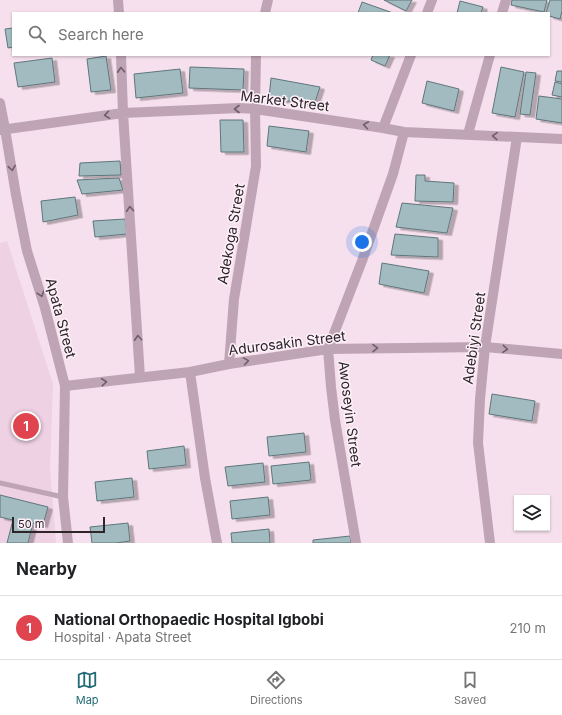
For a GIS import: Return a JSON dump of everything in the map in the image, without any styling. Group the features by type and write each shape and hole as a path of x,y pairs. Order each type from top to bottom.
{"street":[{"path":"118,0 119,12"},
{"path":"264,12 268,0"},
{"path":"427,12 432,0"},
{"path":"502,12 506,0"},
{"path":"121,56 123,113 140,377"},
{"name":"Adekoga Street","path":"229,364 234,299 256,166 256,56"},
{"path":"383,128 411,56"},
{"path":"468,134 490,56"},
{"name":"Apata Street","path":"0,103 3,130 27,251 45,308 65,386 63,497 68,543"},
{"name":"Market Street","path":"3,130 123,113 239,108 255,109 404,132 562,139"},
{"name":"Awoseyin Street","path":"356,543 335,420 328,349 362,261 393,174 404,132"},
{"name":"Adebiyi Street","path":"490,543 478,443 480,399 485,347 518,137"},
{"name":"Adurosakin Street","path":"65,386 190,372 229,364 328,349 485,347 562,354"},
{"path":"190,372 205,478 217,543"}],"lane":[{"path":"0,482 63,497"}],"shaded area":[{"path":"7,241 53,384 50,468 56,543 0,543 0,243"}],"building":[{"path":"384,0 412,0 406,11"},
{"path":"512,0 547,0 544,12 511,5"},
{"path":"550,0 562,0 560,19 550,16 550,12 546,12"},
{"path":"460,1 483,7 481,12 457,12"},
{"path":"362,2 390,12 358,12"},
{"path":"12,28 12,47 8,48 5,29"},
{"path":"106,56 111,90 91,92 87,59"},
{"path":"373,56 390,56 385,66 371,60"},
{"path":"52,58 55,82 18,87 14,63"},
{"path":"190,67 244,69 243,90 189,88"},
{"path":"501,67 524,72 515,117 492,113"},
{"path":"180,69 183,93 136,98 134,74"},
{"path":"557,71 562,71 562,82 555,81"},
{"path":"526,72 536,73 530,115 520,114"},
{"path":"271,78 320,87 314,105 269,98"},
{"path":"427,81 459,89 454,111 422,103"},
{"path":"555,82 562,84 562,97 552,95"},
{"path":"539,96 562,99 562,123 536,119"},
{"path":"220,120 243,120 244,152 221,152"},
{"path":"269,126 309,131 306,152 267,146"},
{"path":"120,161 121,175 79,176 80,163"},
{"path":"416,175 425,175 425,181 454,183 453,202 415,201"},
{"path":"119,178 123,190 82,194 77,180"},
{"path":"75,197 78,215 43,222 41,201"},
{"path":"402,203 453,208 447,233 396,227"},
{"path":"125,219 127,234 95,237 93,221"},
{"path":"395,234 438,238 438,257 391,255"},
{"path":"382,263 429,271 424,293 379,284"},
{"path":"492,394 535,401 532,421 489,414"},
{"path":"304,433 306,452 269,456 267,437"},
{"path":"184,446 186,465 149,469 147,451"},
{"path":"309,462 311,480 273,484 271,466"},
{"path":"263,463 265,482 228,486 225,467"},
{"path":"132,478 134,497 97,501 95,482"},
{"path":"0,495 48,507 43,525 33,523 28,543 7,543 13,520 0,517"},
{"path":"268,497 270,515 232,519 230,501"},
{"path":"128,523 130,541 116,543 92,543 90,527"},
{"path":"269,529 270,543 232,543 231,533"},
{"path":"350,536 351,543 313,543 313,540"}],"place":[{"name":"National Orthopaedic Hospital Igbobi","path":"26,426"}]}
